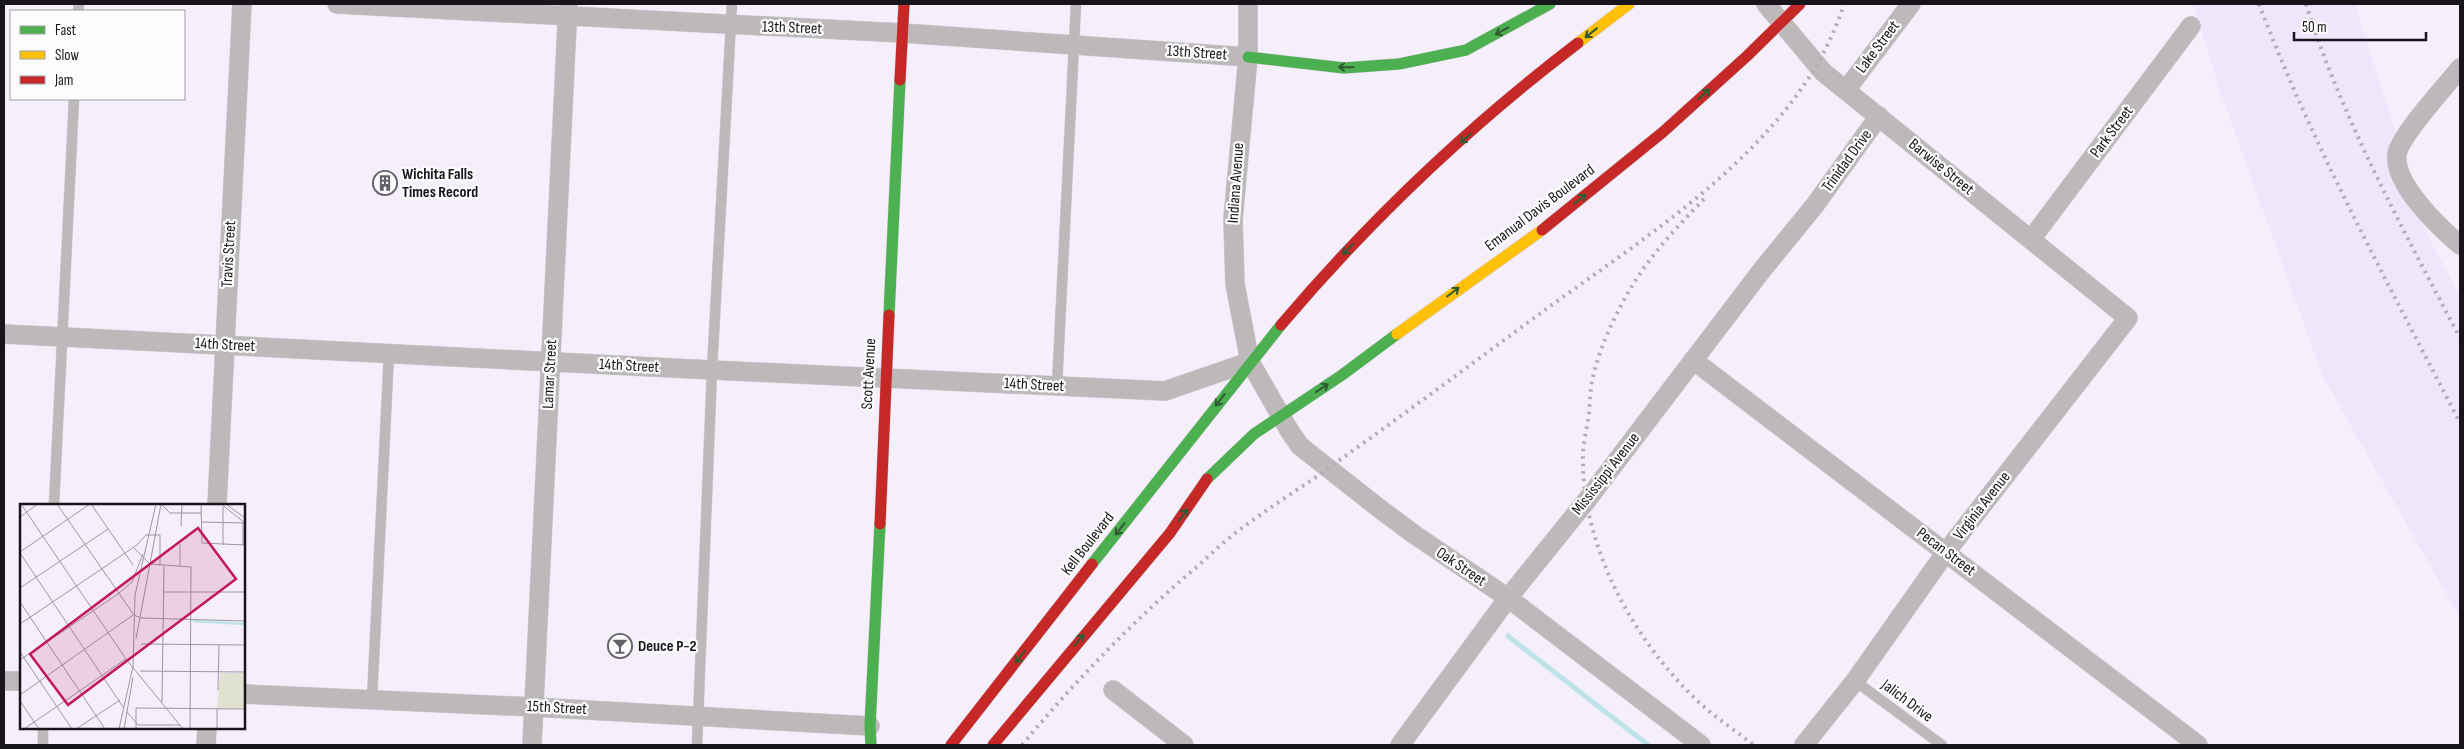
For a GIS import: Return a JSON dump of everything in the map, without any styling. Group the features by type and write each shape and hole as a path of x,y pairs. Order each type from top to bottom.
{"main road":[{"name":"Scott Avenue","path":"871,745 870,726 885,378 904,4"},
{"path":"1250,362 1333,264 1410,186 1546,68 1629,4"},
{"name":"Emanual Davis Boulevard","path":"1282,416 1342,375 1475,276 1542,230 1663,132 1747,56 1800,4"},
{"path":"1248,57 1344,68 1399,64 1466,50 1548,6"},
{"name":"Kell Boulevard","path":"951,745 1250,362"},
{"path":"993,745 1170,532 1212,472 1254,434 1282,416"}],"street":[{"name":"Travis Street","path":"217,504 242,4"},
{"name":"13th Street","path":"337,4 568,10 731,25 902,33 1248,57"},
{"name":"Indiana Avenue","path":"1248,4 1248,57 1232,219 1235,284 1250,362"},
{"name":"Barwise Street","path":"1766,4 1823,72 2032,238 2128,318"},
{"name":"Lake Street","path":"1846,90 1911,4"},
{"name":"Lamar Street","path":"532,745 568,10"},
{"name":"Park Street","path":"2032,238 2191,26"},
{"path":"2460,68 2408,132 2397,153 2399,173 2420,206 2460,245"},
{"name":"Trinidad Drive","path":"1815,205 1880,116"},
{"name":"Mississippi Avenue","path":"1400,745 1508,598 1587,500 1693,360 1815,205"},
{"name":"Virginia Avenue","path":"1804,745 1855,680 1946,552 2128,318"},
{"name":"14th Street","path":"4,334 712,370 1165,390 1250,362"},
{"name":"Pecan Street","path":"1693,360 2198,745"},
{"name":"Oak Street","path":"1250,362 1300,446 1415,535 1508,598 1702,745"},
{"path":"4,681 20,682"},
{"path":"1113,690 1184,745"},
{"name":"15th Street","path":"245,694 534,707 870,726"},
{"path":"206,745 207,729"}],"lane":[{"path":"697,745 712,370 732,4"},
{"path":"1057,386 1076,4"},
{"path":"54,504 74,100"},
{"path":"372,700 389,353"},
{"name":"Jalich Drive","path":"1855,680 1942,745"},
{"path":"43,745 44,729"}],"shaded area":[{"path":"2193,4 2355,4 2396,134 2388,162 2460,296 2460,618 2323,377 2220,91"}],"waterway":[{"path":"1508,636 1648,745"}],"railway":[{"path":"1022,745 1063,697 1129,629 1231,537 1627,251 1716,181 1757,142 1793,100 1823,54 1844,4"},
{"path":"2259,4 2328,164 2460,423"},
{"path":"2306,4 2321,47 2356,132 2396,215 2460,338"},
{"path":"1704,199 1650,260 1632,286 1606,337 1591,386 1589,415 1583,452 1585,487 1591,523 1602,557 1616,591 1634,623 1678,681 1703,706 1754,745"}],"traffic: fast":[{"path":"1248,57 1344,68 1399,64 1466,50 1550,4"},
{"path":"889,315 900,80"},
{"path":"1092,564 1281,325"},
{"path":"1207,479 1254,434 1342,375 1397,334"},
{"path":"871,745 870,726 880,524"}],"traffic: slow":[{"path":"1578,43 1629,4"},
{"path":"1397,334 1542,230"}],"traffic: jam":[{"path":"900,80 904,4"},
{"path":"1542,230 1663,132 1747,56 1800,4"},
{"path":"1281,325 1349,249 1422,176 1498,107 1578,43"},
{"path":"880,524 889,315"},
{"path":"993,745 1170,533 1207,479"},
{"path":"951,745 1092,564"}],"place":[{"name":"Wichita Falls Times Record","path":"385,183"},
{"name":"Deuce P-2","path":"620,646"}]}
